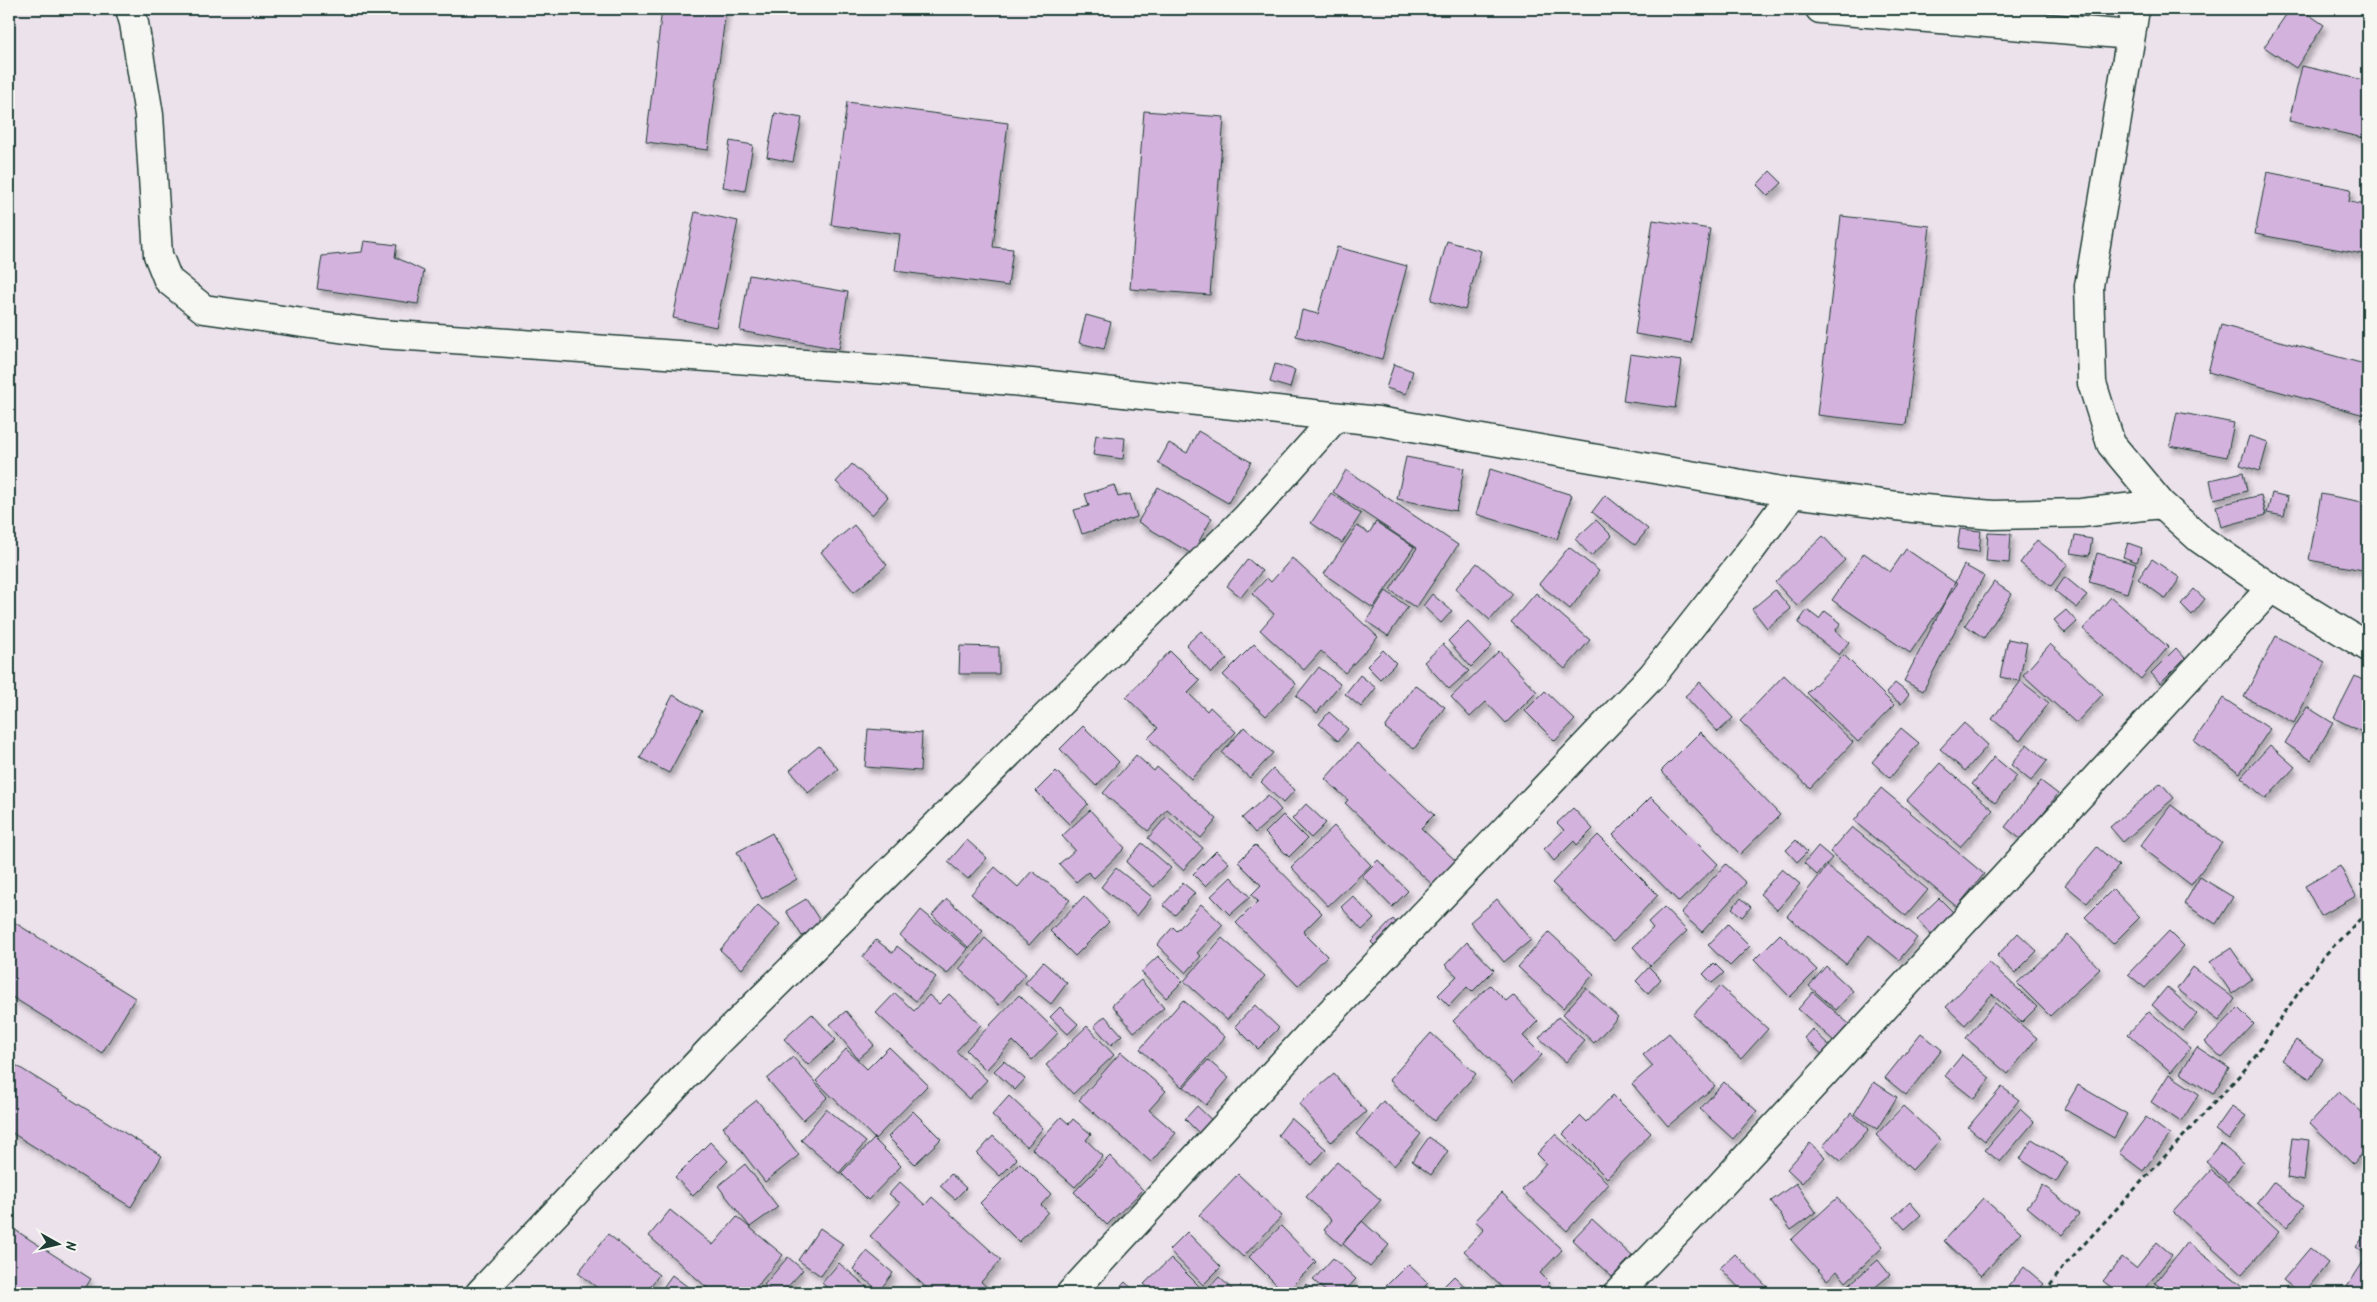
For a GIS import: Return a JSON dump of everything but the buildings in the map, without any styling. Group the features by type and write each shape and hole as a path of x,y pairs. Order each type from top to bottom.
{"street":[{"path":"130,9 149,114 158,255 168,280 204,309 381,334 889,370 1032,383 1378,421 1793,493 1913,508 1993,515 2081,513 2161,504"},
{"path":"1829,9 2133,22 2089,286 2092,383 2111,444 2161,504 2200,540 2270,588 2368,647"},
{"path":"480,1293 711,1049 1246,518 1336,417"},
{"path":"1071,1293 1309,1035 1652,676 1748,554 1793,493"},
{"path":"1618,1293 1711,1196 2270,588"}],"path":[{"path":"2045,1293 2063,1267 2248,1066 2323,957 2368,911"}]}
